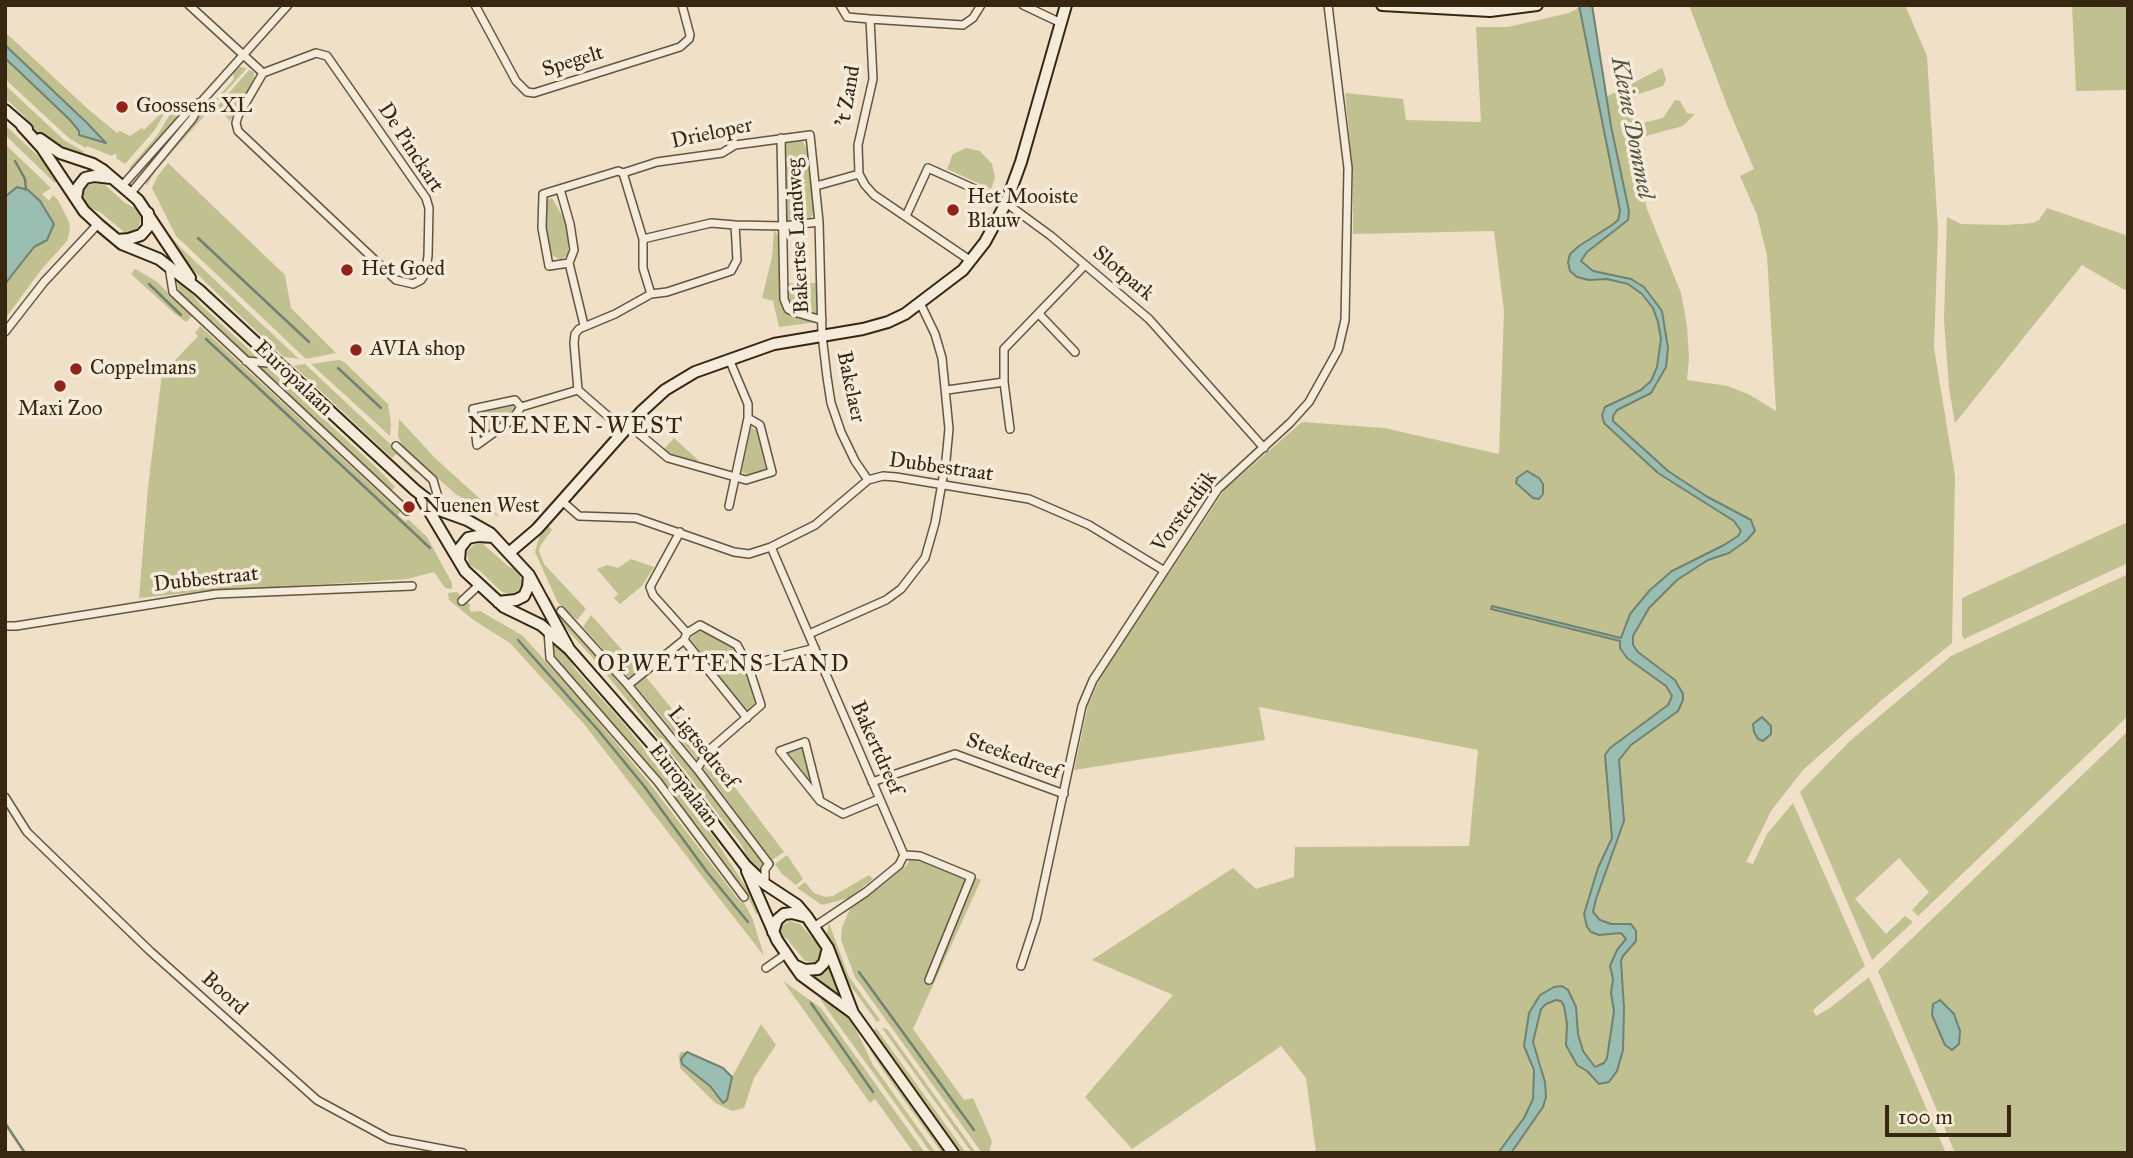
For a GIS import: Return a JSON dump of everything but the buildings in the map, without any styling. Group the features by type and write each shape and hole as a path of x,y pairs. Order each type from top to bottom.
{"main road":[{"path":"510,552 537,529 665,390 695,372 784,341 863,329 888,322 955,277 971,261 995,226 1006,203 1066,5"},
{"path":"1382,5 1490,11 1538,5"},
{"path":"5,110 42,148 76,198"},
{"path":"22,126 60,153 93,164 122,186"},
{"path":"76,198 78,187 85,178 94,176 122,186"},
{"name":"Europalaan","path":"122,186 148,213 199,290"},
{"name":"Europalaan","path":"76,198 84,211 116,240 130,249 159,259 199,290 415,490 442,510 467,520 494,537"},
{"path":"116,240 141,235 148,227 148,213"},
{"name":"Europalaan","path":"415,490 459,561"},
{"path":"494,537 529,575 524,596 516,600 498,602 465,571 459,561 460,548 468,538 494,537"},
{"name":"Europalaan","path":"529,575 569,649"},
{"name":"Europalaan","path":"498,602 548,631 569,649 659,752 745,865 765,884 797,905 807,917"},
{"name":"Europalaan","path":"745,865 773,933"},
{"path":"853,1013 802,975 786,954 773,933 777,920 784,914 807,917 828,948 853,1013 954,1153"},
{"path":"794,965 805,970 818,969 824,963 828,948"}],"street":[{"path":"189,5 263,74"},
{"path":"122,186 192,119 202,101 288,5"},
{"name":"Spegelt","path":"475,5 516,81 527,92 534,93 680,47 690,35 682,5"},
{"path":"840,5 847,17 963,24 973,18 982,5"},
{"path":"1023,5 1061,23"},
{"name":"Vorsterdijk","path":"1021,966 1036,920 1082,706 1093,680 1218,489 1264,448 1309,402 1338,350 1345,320 1348,168 1328,5"},
{"name":"'t Zand","path":"859,174 858,145 873,79 870,19"},
{"name":"De Pinckart","path":"316,53 327,56 426,198 429,208 428,256 425,274 421,280 413,284 396,280 238,131 238,116 263,74 316,53"},
{"name":"Drieloper","path":"561,189 618,170 623,173 657,162 722,153 736,145 810,135"},
{"name":"Bakertse Landweg","path":"810,135 819,222 822,335"},
{"path":"781,138 785,304 793,312 822,320"},
{"name":"Slotpark","path":"906,216 928,168 1006,203 1051,236 1149,318 1264,448"},
{"path":"623,173 643,239 643,268 651,294"},
{"path":"816,186 859,174 864,185 874,195 971,261"},
{"path":"569,263 550,266 542,228 543,194 561,189 570,223 573,250 569,263 583,322"},
{"path":"643,239 711,223 783,226 819,222"},
{"path":"5,332 44,282 98,224"},
{"path":"736,225 737,260 730,271 667,292 651,294 615,314 583,322 575,334 578,390 668,458 746,480 772,472 760,425 748,418"},
{"path":"1010,429 1004,382 1004,349 1085,265"},
{"name":"Europalaan","path":"168,266 173,292 407,511"},
{"path":"809,634 886,600 901,589 925,558 942,483 949,429 942,358 935,334 920,303"},
{"path":"1039,314 1075,352"},
{"name":"Bakelaer","path":"822,335 831,403 841,432 868,480"},
{"path":"729,359 748,404 748,418 729,506"},
{"path":"245,361 279,364"},
{"path":"947,390 1004,382"},
{"path":"521,407 515,400 473,409 477,445 513,419 521,407 578,390"},
{"path":"396,446 433,480 442,510"},
{"name":"Dubbestraat","path":"562,501 579,516 636,518 739,554 753,553 815,525 868,480 883,476 942,483 1029,499 1089,525 1163,570"},
{"path":"680,532 650,587 653,596 747,718"},
{"name":"Bakertdreef","path":"771,547 904,855"},
{"path":"462,601 479,585"},
{"name":"Dubbestraat","path":"5,626 216,594 412,586"},
{"name":"Ligtsedreef","path":"561,611 628,685 697,769 769,864 765,869 765,884"},
{"path":"628,685 700,625 737,645 748,665 761,705 708,751 697,769"},
{"path":"5,632 16,626"},
{"name":"Europalaan","path":"548,631 550,657 658,782 744,897"},
{"path":"748,665 816,648"},
{"path":"820,801 805,742 780,751 820,801 843,814 879,799"},
{"name":"Steekedreef","path":"872,782 955,754 1064,794"},
{"name":"Boord","path":"5,797 27,832 150,951 317,1100 389,1139 463,1153"},
{"path":"814,927 874,885 899,865 904,855 920,856 971,877 929,980"},
{"path":"766,968 786,954"}],"green space":[{"path":"1689,5 1905,5 1927,56 1938,230 1934,348 1955,476 1952,643 1883,699 1803,770 1771,811 1746,862 1753,864 1767,834 1793,803 1865,966 1813,1010 1816,1016 1830,1008 1869,977 1946,1153 1511,1153 1539,1114 1545,1097 1542,1067 1533,1042 1541,1009 1552,1001 1561,1001 1566,1012 1566,1045 1577,1065 1596,1081 1617,1071 1623,1050 1621,967 1631,924 1611,924 1600,920 1593,912 1624,821 1618,766 1620,756 1678,711 1669,674 1638,652 1633,645 1633,636 1649,608 1677,580 1708,560 1729,553 1755,531 1668,471 1613,421 1616,410 1641,399 1658,384 1666,328 1644,287 1593,271 1581,261 1587,252 1623,225 1629,211 1606,97 1662,68 1666,79 1663,86 1636,95 1631,101 1635,125 1663,118 1675,100 1680,101 1687,113 1695,114 1683,126 1631,140 1647,209 1681,293 1687,326 1687,380 1728,386 1750,395 1776,411 1767,255 1757,215 1740,176 1754,169"},
{"path":"2072,5 2128,5 2128,90 2076,91"},
{"path":"1580,7 1620,211 1618,220 1612,226 1570,254 1570,271 1589,280 1607,279 1628,284 1642,294 1653,308 1661,339 1657,367 1651,381 1641,390 1613,402 1602,415 1604,423 1658,473 1734,521 1741,531 1724,545 1686,563 1650,590 1630,614 1620,641 1622,653 1666,686 1672,696 1668,705 1610,748 1605,755 1612,838 1595,877 1584,914 1591,932 1599,935 1621,933 1626,939 1617,950 1610,966 1614,1011 1607,1058 1600,1066 1591,1064 1583,1051 1578,1034 1576,1007 1548,990 1540,995 1532,1006 1526,1031 1524,1046 1535,1077 1533,1099 1524,1118 1498,1153 1316,1153 1306,1078 1281,1046 1132,1149 1085,1097 1173,995 1092,960 1233,868 1256,889 1294,877 1295,847 1469,846 1478,750 1259,707 1265,740 1074,770 1088,706 1101,676 1225,489 1302,422 1384,428 1499,454 1504,311 1494,231 1353,234 1353,174 1345,93 1403,99 1406,120 1481,122 1476,27 1508,27 1569,13"},
{"path":"5,32 117,133 120,131 130,136 142,128 144,130 170,104 154,131 125,164 116,158 117,155 112,156 87,146 86,148 70,139 5,79 5,58 70,120 81,136 104,143 87,123 5,45"},
{"path":"240,67 247,68 156,170 147,185 143,181 191,126 204,106 210,106 234,79 233,72"},
{"path":"249,70 254,72 254,79 230,121 217,107"},
{"path":"5,85 64,140 84,152 79,157 42,138 5,98"},
{"path":"174,108 182,116 132,171 129,168 156,137"},
{"path":"5,125 54,171 59,178 55,183 5,135"},
{"path":"801,138 810,155 815,212 808,221 787,222 784,141"},
{"path":"5,144 51,188 42,194 49,201 53,195 58,200 70,230 67,241 41,270 5,319 5,284 34,247 47,240 46,209 40,201 28,190 12,190 5,197"},
{"path":"966,148 980,151 992,164 995,178 991,189 947,169 953,154"},
{"path":"168,163 285,275 291,308 336,353 306,359 176,236 152,188"},
{"path":"91,183 105,185 125,203 137,209 141,218 139,227 132,232 124,232 100,212 90,208 83,198 84,190"},
{"path":"552,198 566,222 568,234 568,254 561,260 552,255 546,234 546,203"},
{"path":"2047,208 2128,236 2128,288 2125,290 2082,265 1955,423 1949,388 1944,320 1947,217 1961,224 2033,223 2039,220"},
{"path":"774,230 782,241 783,308 818,322 779,327 773,301 762,298 772,257"},
{"path":"168,233 299,359 284,357 236,312 178,255 165,237"},
{"path":"135,269 156,281 192,316 186,322 174,313 131,274"},
{"path":"176,278 259,359 248,358 180,294"},
{"path":"786,283 818,283 819,316 790,307 787,303"},
{"path":"200,326 400,512 398,515 406,522 408,519 427,537 452,583 452,589 445,588 434,572 407,579 139,598 148,487 162,374 198,336 195,333"},
{"path":"339,360 388,404 390,436 311,364"},
{"path":"305,364 419,471 416,473 396,454 392,458 294,366"},
{"path":"265,365 395,487 390,492 255,366"},
{"path":"511,404 515,409 501,425 485,433 481,430 477,417 480,414"},
{"path":"399,419 435,458 500,517 457,495 404,449 398,436"},
{"path":"751,428 756,429 766,469 750,475 742,470"},
{"path":"674,438 698,460 697,463 668,455 663,450"},
{"path":"2128,522 2128,563 1964,639 1962,598"},
{"path":"546,523 552,530 539,551 544,564 586,609 577,620 558,603 535,552"},
{"path":"475,544 483,544 509,567 518,570 522,583 517,592 502,592 480,571 469,565 467,551"},
{"path":"631,559 654,567 642,586 620,604 614,598 618,594 597,569 607,565 618,568"},
{"path":"2128,574 2128,716 1918,916 1912,910 1929,892 1899,858 1855,899 1886,934 1905,916 1913,922 1872,960 1800,792 1850,741 1951,656"},
{"path":"457,592 464,604 467,602 471,606 471,612 480,611 523,636 583,703 650,784 741,903 743,901 752,917 764,956 584,724 510,643 475,621 449,600 448,593"},
{"path":"550,597 557,611 633,696 708,787 764,862 761,875 753,868 741,844 687,773 592,657 550,611 545,602"},
{"path":"591,615 640,670 630,679 583,627"},
{"path":"699,631 735,646 757,703 749,711 745,710 691,640"},
{"path":"554,641 564,649 575,669 625,725 712,835 761,910 756,914 749,899 702,837 616,729 553,657"},
{"path":"645,676 705,749 698,761 635,685"},
{"path":"2128,731 2128,1153 1955,1153 1878,971"},
{"path":"805,750 815,790 788,756 788,753"},
{"path":"711,756 784,852 772,860 704,769"},
{"path":"906,849 981,880 913,1029 964,1100 973,1098 992,1141 989,1153 982,1153 855,977 841,940 842,927 850,909 906,866 909,861"},
{"path":"787,855 803,879 796,885 782,874 775,864"},
{"path":"869,875 873,879 849,898 822,905 797,888 805,882 814,893 833,896"},
{"path":"789,921 800,924 821,948 822,955 815,962 805,961 782,936 780,928"},
{"path":"829,923 849,977 880,1020 877,1022 842,974 826,938"},
{"path":"829,964 844,1003 807,973"},
{"path":"783,981 821,1008 925,1153 914,1153 875,1099 870,1103"},
{"path":"819,992 849,1015 873,1065 936,1153 931,1153 827,1009"},
{"path":"761,1024 776,1045 754,1078 744,1108 732,1111 715,1103 680,1068 679,1056 681,1052 687,1052 684,1054 694,1074 710,1086 714,1094 727,1100 732,1077"},
{"path":"876,1028 966,1153 959,1153 872,1032"},
{"path":"882,1028 887,1029 976,1153 972,1153"},
{"path":"873,1048 949,1153 942,1153 884,1072 870,1050"}],"water":[{"path":"1579,5 1592,5 1611,126 1629,211 1628,220 1587,252 1581,261 1593,271 1631,279 1644,287 1662,311 1668,348 1666,367 1651,393 1617,410 1613,421 1668,471 1706,496 1751,520 1755,531 1729,553 1708,560 1677,580 1649,608 1633,636 1633,645 1638,652 1675,680 1683,694 1683,700 1678,711 1631,745 1619,760 1624,821 1593,912 1600,920 1611,924 1631,924 1636,931 1636,941 1621,961 1623,1050 1617,1071 1609,1082 1599,1084 1577,1065 1566,1045 1564,1006 1561,1001 1556,1000 1546,1004 1541,1009 1533,1042 1545,1082 1546,1097 1543,1107 1511,1153 1498,1153 1524,1118 1533,1099 1534,1070 1524,1046 1529,1013 1540,995 1554,987 1562,986 1568,990 1576,1007 1578,1034 1583,1051 1595,1067 1604,1063 1607,1058 1614,1011 1610,966 1617,950 1626,939 1621,933 1599,935 1591,932 1584,914 1598,868 1612,838 1605,755 1610,748 1668,705 1672,696 1666,686 1627,658 1620,648 1620,641 1491,609 1492,606 1621,638 1630,614 1650,590 1672,571 1724,545 1741,531 1734,521 1658,473 1604,423 1602,415 1605,407 1641,390 1651,381 1657,367 1661,339 1653,308 1642,294 1628,284 1607,279 1589,280 1577,277 1570,271 1570,254 1618,220 1620,211"},
{"path":"5,45 106,143 79,135 70,120 5,58"},
{"path":"17,187 28,190 40,201 54,224 47,240 34,247 5,284 5,197"},
{"path":"1527,471 1539,478 1543,484 1543,494 1539,499 1533,498 1516,483 1517,478"},
{"path":"1762,717 1771,726 1771,734 1763,741 1758,739 1753,724"},
{"path":"1940,1000 1954,1014 1960,1031 1959,1044 1952,1050 1945,1045 1932,1015 1933,1004"},
{"path":"687,1052 723,1068 732,1077 727,1100 723,1103 710,1086 682,1064 681,1059"}],"waterway":[{"path":"15,161 25,179 26,190"},
{"path":"198,238 309,342"},
{"path":"149,284 181,315"},
{"path":"206,339 430,548"},
{"path":"338,368 381,408"},
{"path":"518,640 644,786 707,872 748,922"},
{"path":"859,972 974,1130"},
{"path":"811,1003 873,1092"},
{"path":"5,1123 25,1153"}],"place":[{"name":"Goossens XL","path":"122,107"},
{"name":"Het Mooiste Blauw","path":"953,210"},
{"name":"Het Goed","path":"347,270"},
{"name":"AVIA shop","path":"356,350"},
{"name":"Coppelmans","path":"76,369"},
{"name":"Maxi Zoo","path":"60,386"},
{"name":"Nuenen West","path":"409,507"}],"district":[{"name":"NUENEN-WEST","path":"576,427"},
{"name":"OPWETTENS LAND","path":"724,665"}],"water label":[{"name":"Kleine Dommel","path":"1631,128"}]}
